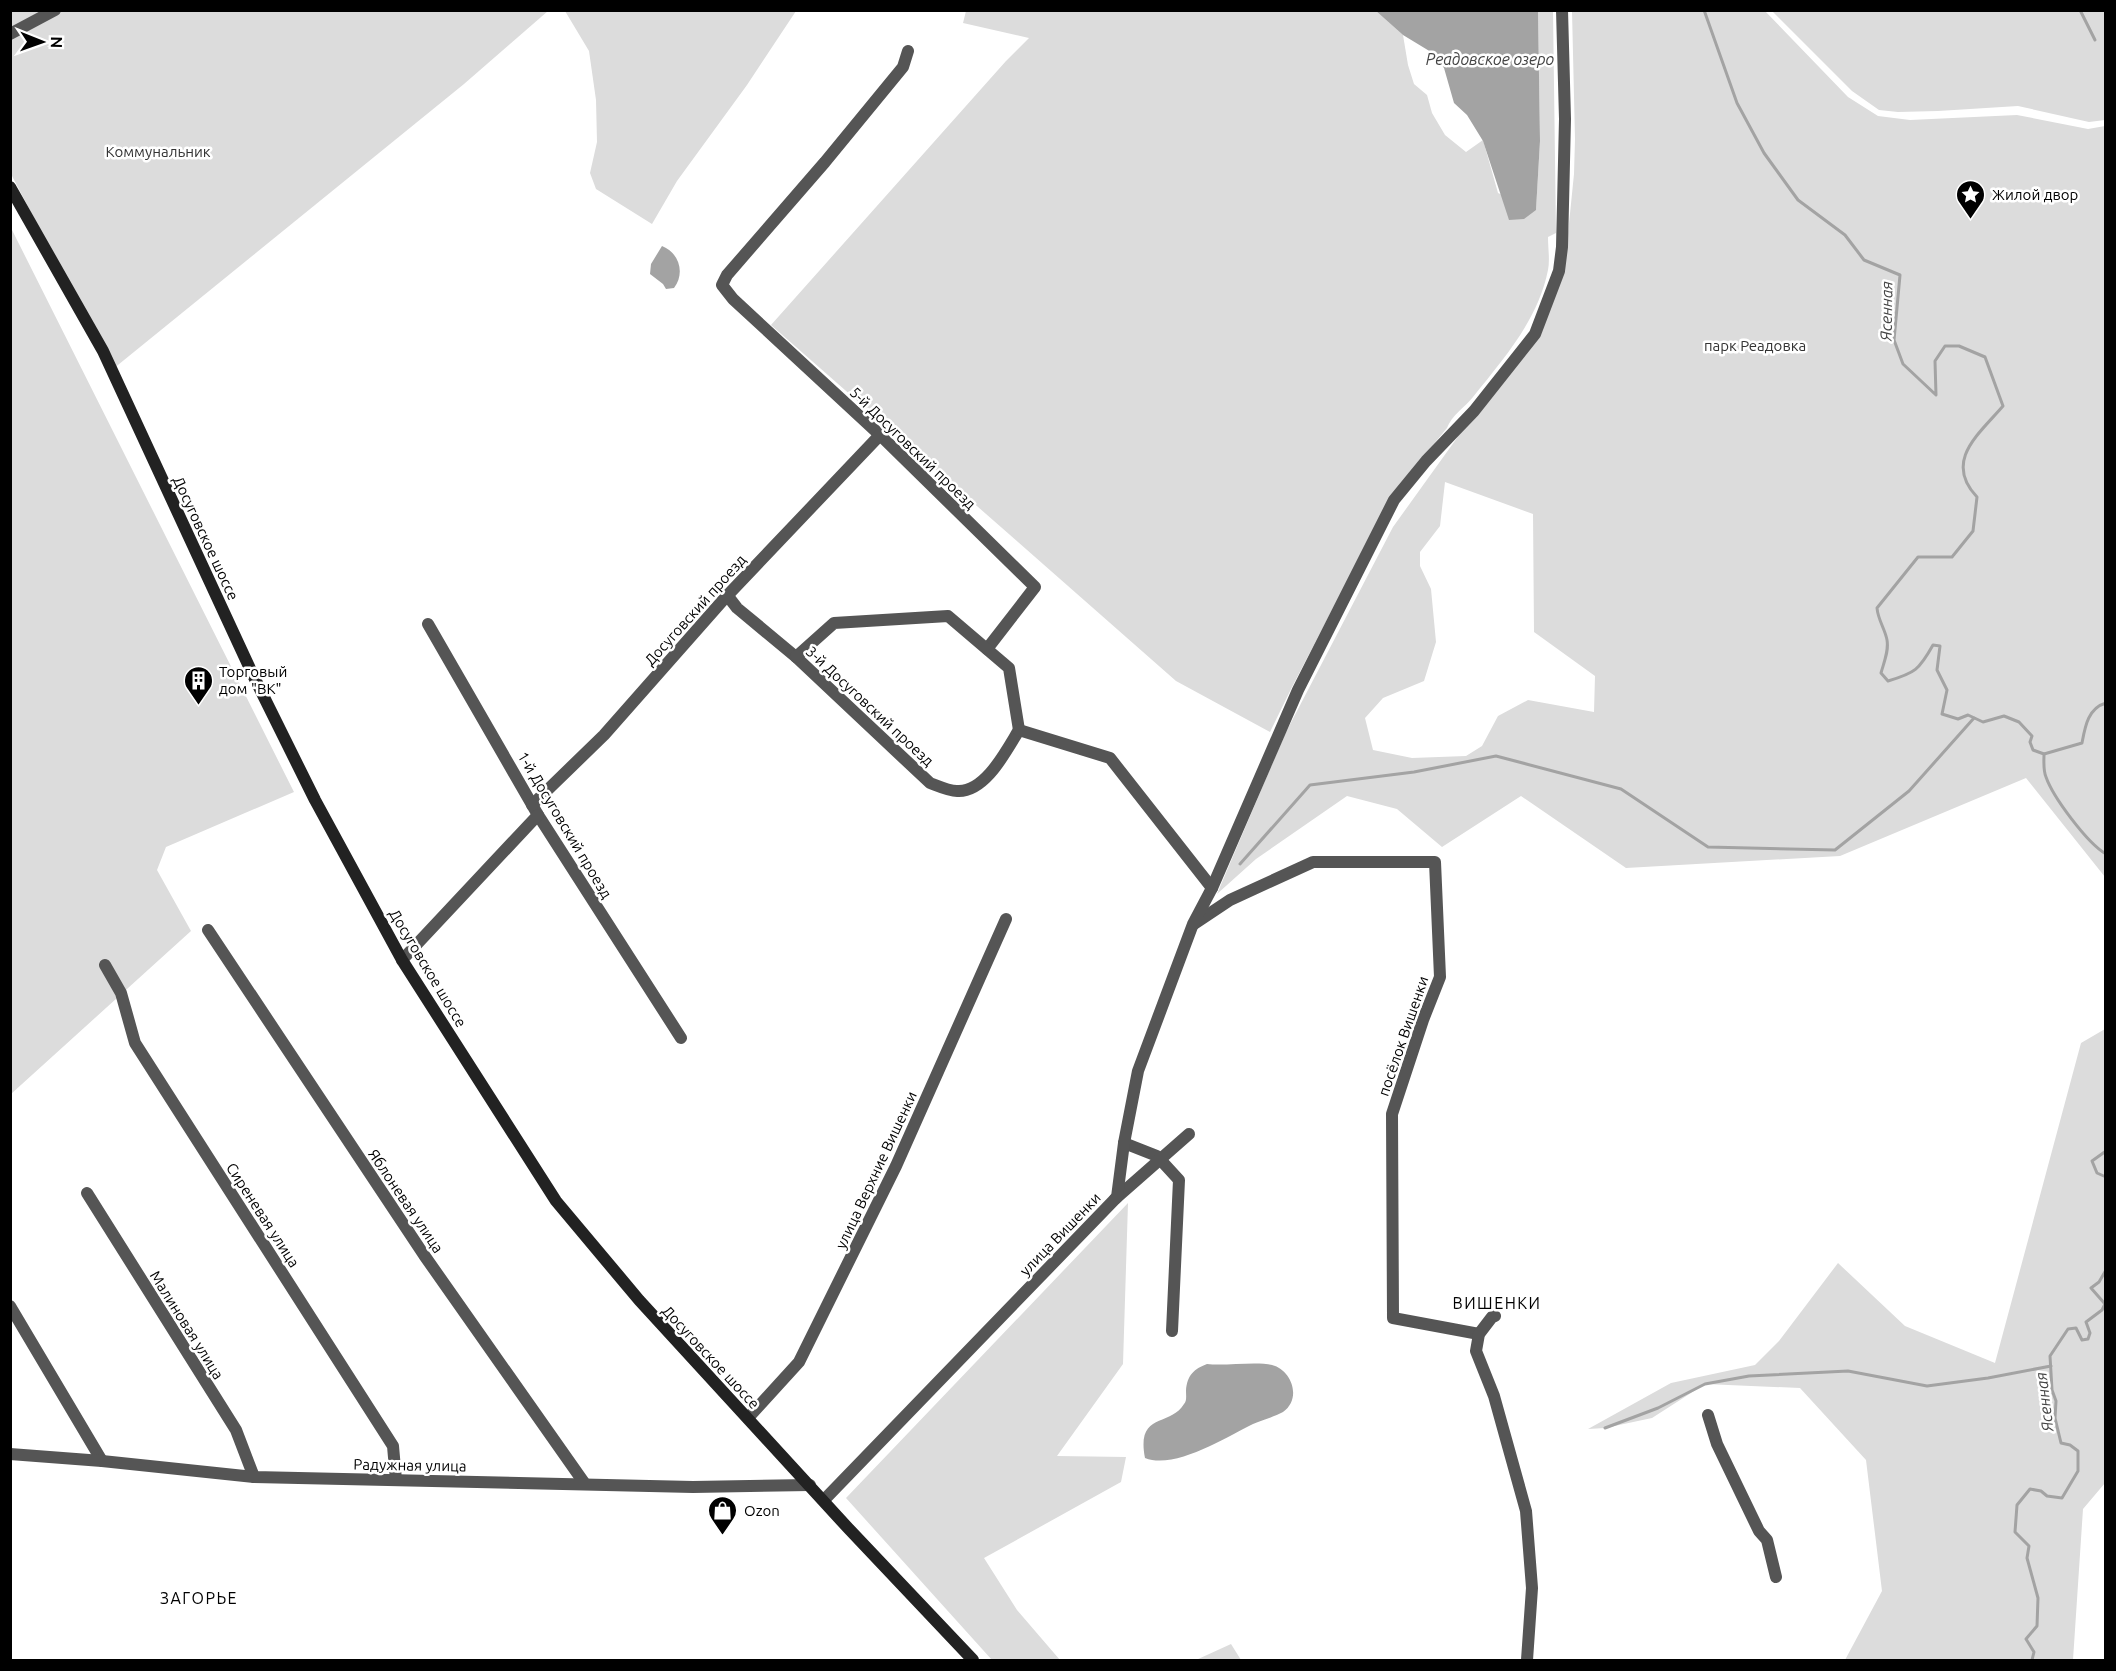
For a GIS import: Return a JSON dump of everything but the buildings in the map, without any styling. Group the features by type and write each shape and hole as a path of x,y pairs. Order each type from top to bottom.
{"main road":[{"name":"Досуговское шоссе","path":"10,188 103,351 252,673 315,800 402,960 556,1201 639,1300 848,1528 973,1660"}],"street":[{"path":"10,34 55,10"},
{"name":"улица Вишенки","path":"824,1500 1116,1199 1138,1071 1193,924 1212,888 1298,690 1394,500 1426,461 1474,411 1533,338 1558,271 1562,247 1565,119 1562,10"},
{"name":"5-й Досуговский проезд","path":"908,51 903,68 727,275 722,285 733,299 880,435 1035,586 987,649"},
{"name":"Досуговский проезд","path":"402,960 727,595 880,435"},
{"name":"3-й Досуговский проезд","path":"727,595 737,608 796,657 930,783 958,791 976,787 991,773 1019,730"},
{"path":"796,657 834,623 948,616 1009,668 1019,730 1110,758 1212,888"},
{"name":"1-й Досуговский проезд","path":"428,624 535,810 681,1038"},
{"name":"посёлок Вишенки","path":"1193,924 1230,900 1313,862 1435,862 1440,977 1423,1020 1392,1114 1393,1318 1479,1334"},
{"name":"улица Верхние Вишенки","path":"748,1418 799,1362 896,1166 1006,919"},
{"name":"Яблоневая улица","path":"208,930 424,1255 585,1484"},
{"name":"Сиреневая улица","path":"105,965 121,993 135,1043 393,1446 396,1480"},
{"path":"1116,1199 1189,1134"},
{"path":"1124,1143 1159,1159 1179,1180 1172,1331"},
{"name":"Малиновая улица","path":"87,1193 236,1430 254,1477"},
{"path":"10,1306 102,1461"},
{"path":"1495,1316 1479,1334 1476,1351 1494,1396 1526,1511 1532,1588 1527,1660"},
{"path":"1708,1415 1717,1444 1759,1531 1767,1540 1776,1577"},
{"name":"Радужная улица","path":"10,1454 254,1477 693,1487 810,1485"}],"green space":[{"name":"Коммунальник","path":"10,11 548,11 464,84 113,369 11,174"},
{"path":"565,11 796,11 747,85 677,181 652,224 596,189 590,173 597,142 596,100 589,51"},
{"path":"966,11 1376,11 1403,35 1414,84 1427,95 1432,113 1445,135 1466,152 1483,140 1498,193 1536,210 1540,141 1538,11 1553,11 1556,233 1548,237 1548,270 1543,288 1518,338 1473,397 1452,419 1391,496 1270,732 1176,681 771,325 1029,38 963,23"},
{"name":"парк Реадовка","path":"1572,11 1765,11 1848,97 1878,116 1910,120 2017,115 2088,129 2105,126 2105,877 2026,778 1840,856 1626,868 1521,796 1442,847 1397,809 1347,796 1256,859 1217,894 1285,734 1393,527 1467,424 1536,340 1566,253 1575,139","holes":["1445,482 1533,514 1534,632 1595,676 1594,712 1528,700 1498,716 1482,746 1466,756 1412,758 1373,750 1365,718 1383,698 1424,681 1436,642 1431,589 1420,566 1420,552 1440,526"]},
{"path":"1772,11 2105,11 2105,120 2089,122 2018,106 1938,111 1879,110 1852,91"},
{"path":"10,226 294,792 166,847 157,870 191,931 11,1094"},
{"path":"2105,1029 2105,1483 2083,1509 2073,1660 1845,1660 1882,1591 1866,1460 1800,1388 1705,1384 1652,1418 1605,1428 1588,1429 1671,1383 1755,1365 1779,1341 1838,1263 1905,1326 1995,1363 2081,1043"},
{"path":"1128,1203 1123,1364 1057,1456 1126,1457 1121,1482 984,1558 1017,1610 1060,1660 992,1660 846,1498"},
{"path":"1231,1644 1241,1660 1196,1660"}],"water":[{"name":"Реадовское озеро","path":"1376,11 1538,11 1540,141 1536,210 1524,219 1509,220 1483,141 1467,115 1454,103 1444,68 1431,52 1403,35"},
{"path":"662,246 673,254 679,264 679,277 674,288 666,289 650,274 651,264"},
{"path":"1207,1364 1272,1365 1279,1368 1289,1379 1293,1393 1292,1400 1283,1412 1185,1456 1157,1461 1145,1458 1145,1433 1156,1422 1178,1411 1186,1401 1190,1377 1198,1368"}],"waterway":[{"name":"Ясенная","path":"1704,10 1737,103 1764,153 1798,200 1845,235 1864,260 1900,275 1894,340 1903,364 1936,395 1935,361 1945,346 1959,346 1985,357 2003,406 1975,438 1964,460 1963,472 1967,484 1977,497 1973,531 1952,557 1918,557 1877,608 1887,644 1881,673 1888,681 1904,676 1920,665 1933,645 1940,646 1937,670 1947,690 1942,714 1958,719 1968,715 1983,722 2004,716 2019,722 2032,736 2030,742 2033,750 2044,754 2046,777 2063,807 2090,840 2106,854"},
{"path":"2080,10 2095,40"},
{"path":"2044,754 2082,743 2091,714 2100,705 2106,703"},
{"path":"1240,864 1310,785 1414,772 1496,756 1621,789 1708,847 1835,850 1909,791 1974,718"},
{"name":"Ясенная","path":"2106,1151 2092,1161 2097,1173 2106,1177"},
{"name":"Ясенная","path":"2032,1660 2034,1652 2026,1639 2037,1626 2038,1598 2027,1558 2029,1546 2015,1532 2017,1505 2030,1489 2041,1491 2047,1496 2062,1498 2078,1471 2078,1451 2070,1445 2061,1443 2055,1418 2056,1401 2052,1390 2050,1356 2068,1329 2076,1328 2082,1340 2088,1339 2090,1333 2086,1322 2102,1310 2105,1304 2091,1288 2099,1282 2106,1270"},
{"path":"1605,1428 1658,1408 1705,1384 1749,1376 1848,1371 1927,1386 1988,1378 2051,1366"}],"place":[{"name":"Жилой двор","path":"1971,220"},
{"name":"Торговый дом \"ВК\"","path":"198,706"},
{"name":"Ozon","path":"723,1536"}],"district":[{"name":"ВИШЕНКИ","path":"1497,1303"},
{"name":"ЗАГОРЬЕ","path":"199,1598"}]}
